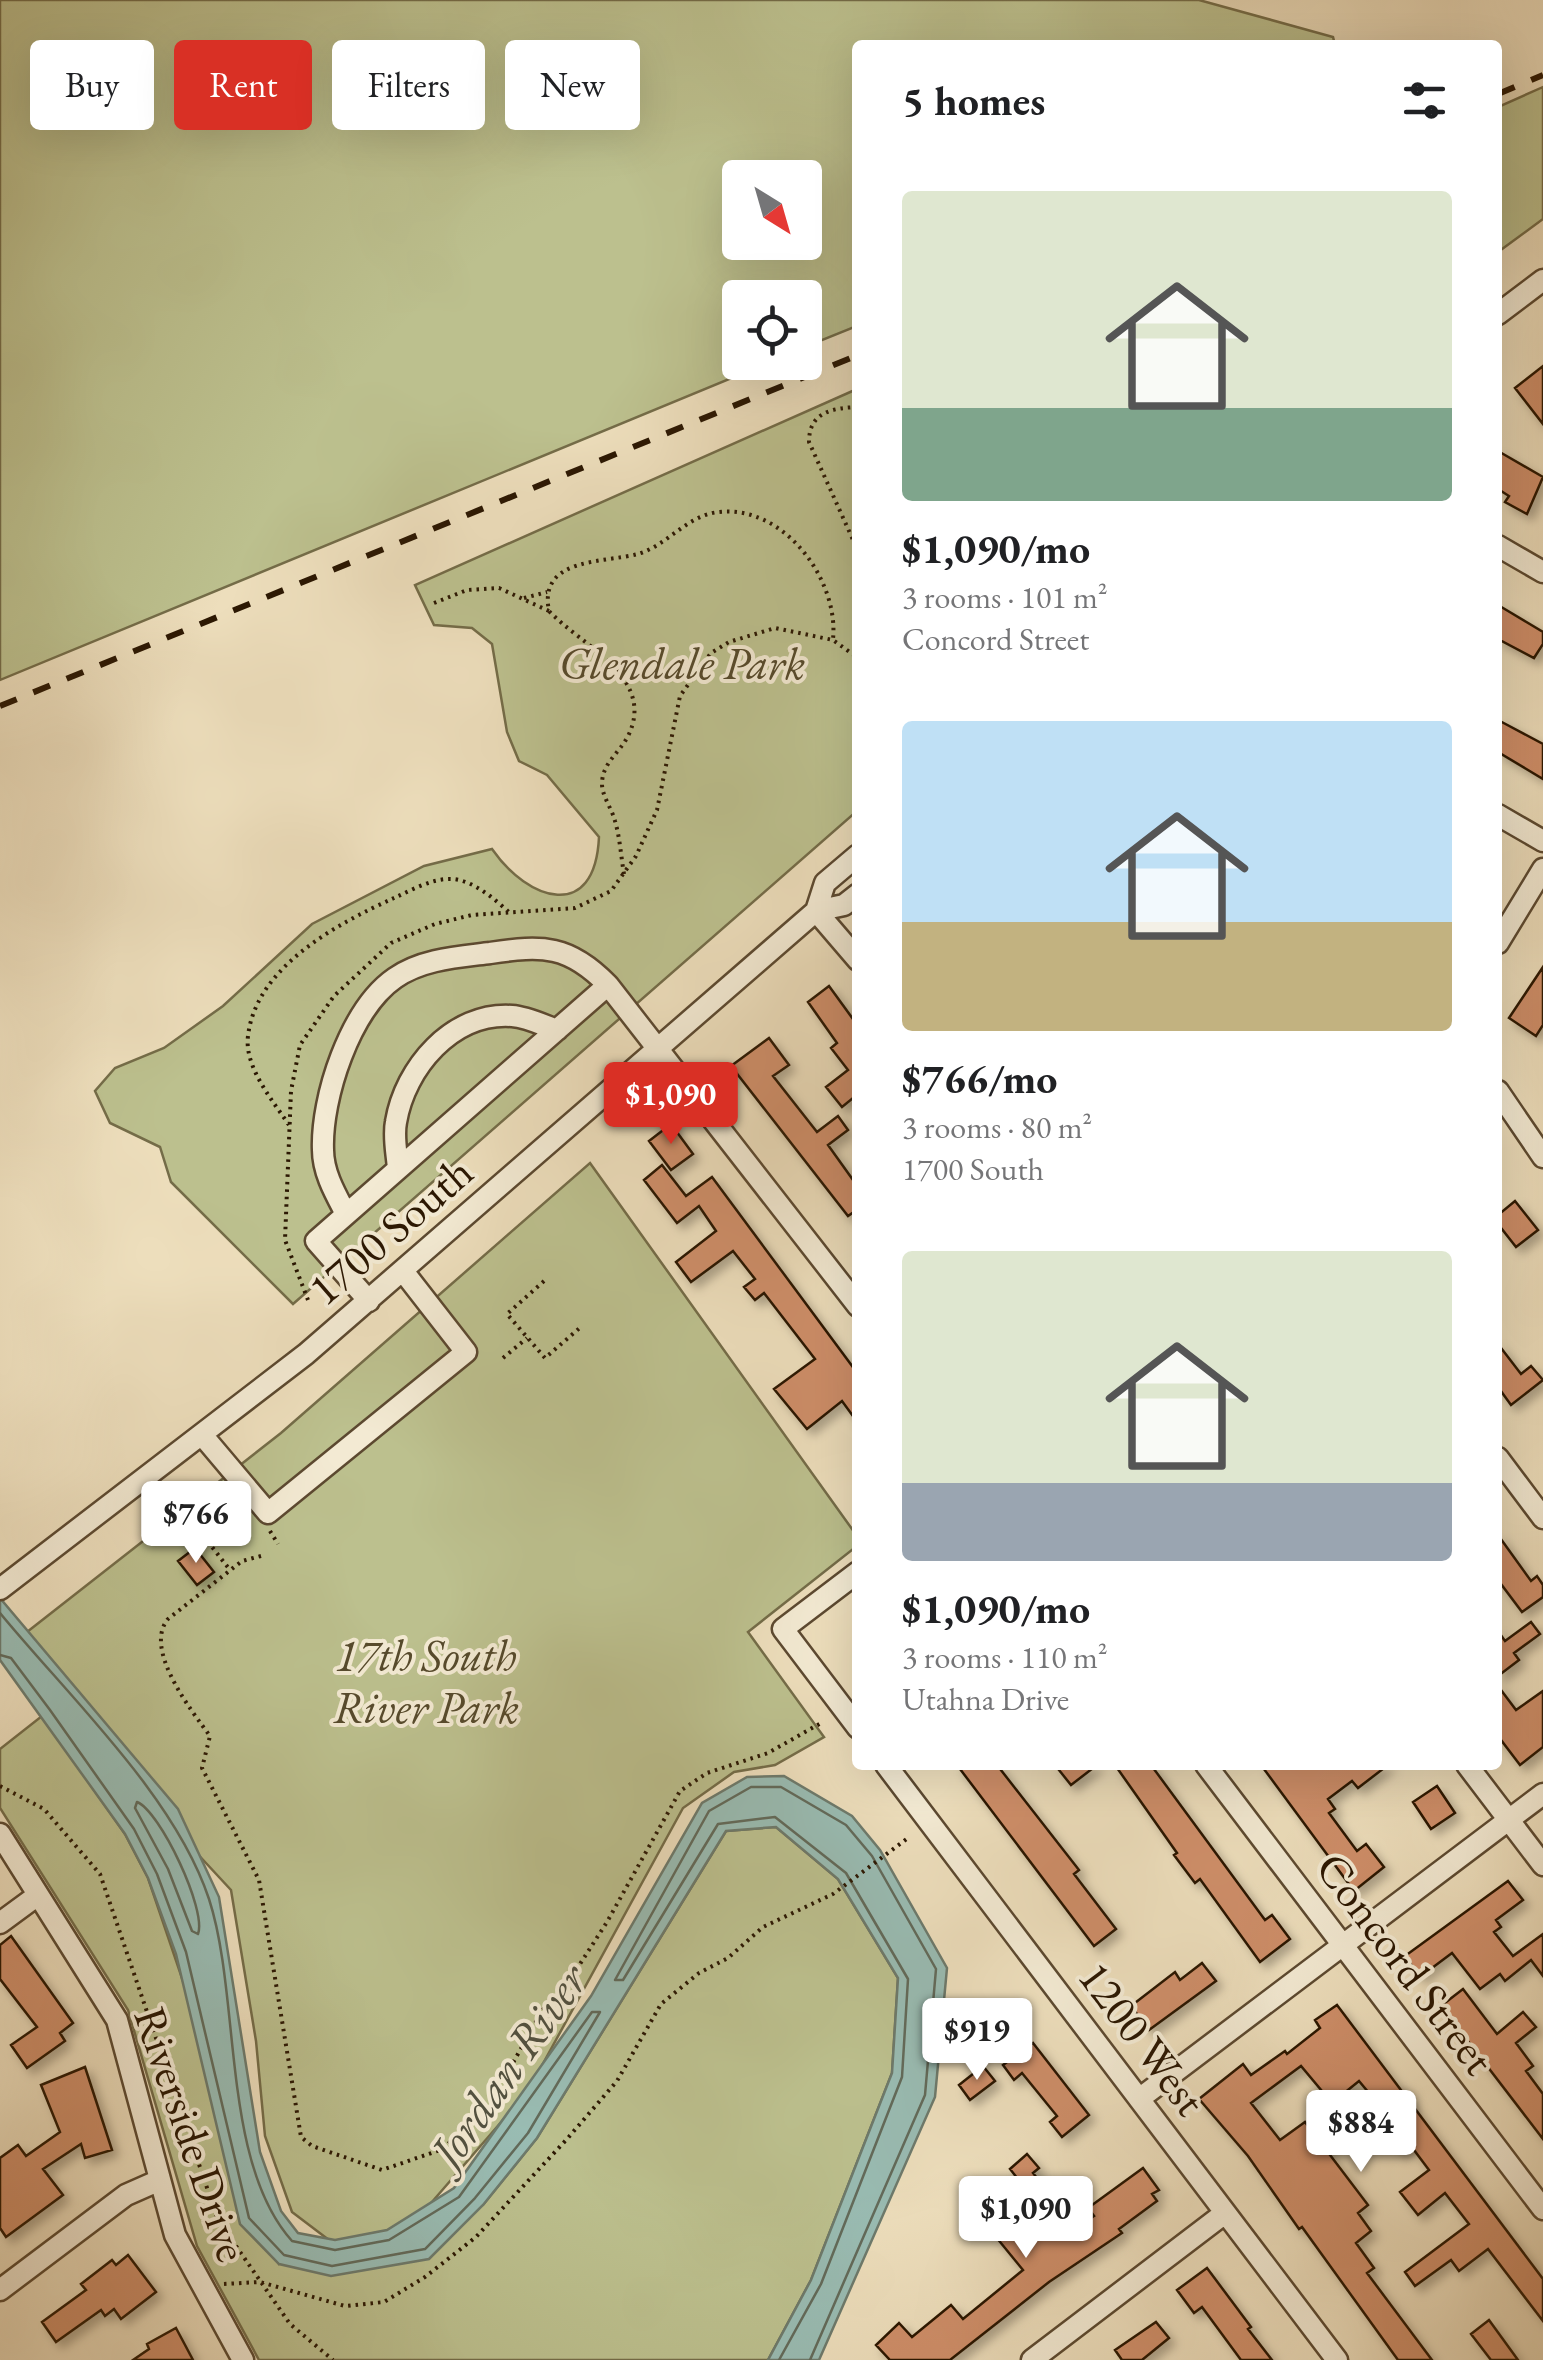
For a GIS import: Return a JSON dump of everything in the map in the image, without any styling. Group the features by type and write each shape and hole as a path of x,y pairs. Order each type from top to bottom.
{"street":[{"path":"1502,311 1543,280"},
{"path":"1502,548 1543,572"},
{"path":"1502,816 1543,841"},
{"name":"1700 South","path":"816,911 825,883 852,860"},
{"path":"1502,936 1543,868"},
{"name":"1700 South","path":"5,1586 203,1436 370,1301 816,911 844,905 852,899"},
{"path":"816,911 852,953"},
{"path":"346,1214 331,1186 322,1152 341,1057 356,1022 384,987 418,966 450,958 556,948 588,964 608,985 852,1298"},
{"path":"370,1301 316,1241 608,985"},
{"path":"398,1169 395,1126 399,1108 404,1091 426,1054 448,1035 486,1018 514,1016 557,1030"},
{"path":"1502,1097 1543,1157"},
{"path":"203,1436 268,1513 466,1352 404,1272"},
{"path":"1502,1463 1543,1518"},
{"path":"852,1577 783,1629 852,1720"},
{"name":"1200 West","path":"890,1770 1337,2360"},
{"name":"Concord Street","path":"1210,1770 1543,2209"},
{"path":"1471,1770 1543,1865"},
{"path":"1139,2099 1543,1794"},
{"name":"Riverside Drive","path":"0,1834 117,2020 175,2236 243,2360"},
{"path":"0,1923 38,1895"},
{"path":"0,2290 126,2195 160,2180"},
{"path":"1032,2360 1225,2214"}],"path":[{"path":"852,407 821,414 811,426 809,442 852,538"},
{"path":"524,598 540,597 574,564 639,553 694,519 719,512 744,513 799,544 816,567 835,614 833,640"},
{"path":"434,603 467,590 499,588 549,611 618,668 628,688 634,718 628,736 605,766 602,787 616,822 624,874"},
{"path":"548,591 549,611"},
{"path":"308,1300 285,1240 290,1092 300,1046 354,974 391,942 435,924 472,915 574,908 611,891 657,810 667,775 672,724 695,670 729,642 776,628 833,640 852,654"},
{"path":"290,1127 260,1083 248,1038 261,999 293,959 349,919 426,884 454,878 492,896 511,914"},
{"path":"544,1281 507,1314 545,1358 582,1326"},
{"path":"503,1358 528,1338"},
{"path":"180,1506 230,1570"},
{"path":"261,1556 242,1560 161,1627 166,1660 170,1676 210,1736 202,1768 259,1880 300,2137 312,2146 382,2170 443,2149 492,2100 544,2006 571,1978 608,1922 680,1790 706,1773 768,1753 821,1723"},
{"path":"0,1786 44,1809 100,1874 218,2220 290,2324 333,2360"},
{"path":"204,2291 220,2284 260,2282 345,2306 384,2302 425,2277 476,2237 568,2140 618,2081 661,2004 699,1974 728,1958 763,1927 832,1894 908,1838"}],"green space":[{"path":"0,0 1199,0 1333,37 1334,40 852,40 852,328 822,340 822,280 722,280 722,380 727,380 0,680"},
{"path":"1543,87 1543,219 1502,249 1502,105"},
{"name":"Glendale Park","path":"852,391 852,815 293,1304 171,1182 160,1147 110,1123 95,1091 115,1068 164,1048 223,1006 312,924 424,866 492,849 523,881 541,891 557,895 573,892 586,882 595,864 599,837 547,775 519,761 507,732 492,644 472,628 434,625 415,585"},
{"name":"17th South River Park","path":"590,1163 852,1529 852,1550 748,1632 824,1737 775,1765 734,1772 683,1808 528,2091 412,2225 359,2244 329,2240 292,2212 265,2136 256,2041 231,1890 180,1835 27,1632 281,1433"},
{"path":"42,1716 125,1834 148,1878 279,2264 483,2205 537,2138 726,1831 776,1827 838,1879 898,1978 892,2073 811,2280 768,2360 259,2360 197,2246 128,2010 0,1808 0,1749"}],"water":[{"path":"0,1598 178,1809 219,1897 260,2152 281,2211 298,2233 335,2240 387,2230 454,2188 591,1996 702,1803 747,1777 784,1776 852,1816 880,1850 947,1968 935,2097 819,2360 768,2360 811,2280 892,2073 898,1978 838,1879 776,1827 726,1831 537,2138 483,2205 429,2259 331,2276 279,2264 240,2224 176,1954 148,1878 125,1834 0,1660"}],"building":[{"path":"1543,366 1543,424 1515,388"},
{"path":"1502,453 1543,477 1527,514 1505,502 1509,496 1502,492"},
{"path":"1502,607 1543,632 1543,644 1534,658 1502,641"},
{"path":"1502,722 1543,744 1543,779 1502,754"},
{"path":"1543,967 1543,1025 1536,1036 1509,1018"},
{"path":"829,986 852,1018 852,1099 842,1107 826,1087 848,1070 831,1048 837,1043 808,1002"},
{"path":"769,1038 789,1065 773,1076 817,1132 838,1116 848,1130 828,1145 852,1179 852,1213 848,1216 731,1066"},
{"path":"671,1124 693,1154 671,1170 649,1141"},
{"path":"662,1165 686,1196 712,1177 852,1366 852,1415 842,1401 807,1429 774,1389 815,1359 764,1293 755,1300 744,1287 755,1279 733,1251 691,1282 676,1262 716,1231 699,1206 677,1223 644,1180"},
{"path":"1515,1201 1538,1230 1516,1247 1502,1229 1502,1212"},
{"path":"1502,1349 1521,1374 1531,1366 1543,1380 1511,1405 1502,1393"},
{"path":"1502,1541 1531,1581 1537,1576 1543,1585 1543,1597 1522,1612 1502,1585"},
{"path":"195,1548 214,1572 197,1585 178,1561"},
{"path":"1531,1622 1540,1634 1514,1653 1519,1660 1502,1673 1502,1637 1505,1641"},
{"path":"1502,1691 1516,1710 1543,1691 1543,1747 1520,1765 1502,1741"},
{"path":"961,1770 1001,1770 1079,1870 1074,1874 1116,1929 1094,1946"},
{"path":"1059,1770 1090,1770 1071,1785"},
{"path":"1119,1770 1155,1770 1265,1920 1272,1915 1290,1939 1260,1962 1200,1879 1195,1883 1174,1855 1177,1853"},
{"path":"1265,1770 1381,1770 1358,1788 1352,1781 1328,1799 1335,1809 1329,1813 1357,1851 1366,1844 1384,1867 1354,1891"},
{"path":"1437,1786 1455,1813 1431,1829 1413,1802"},
{"path":"1508,1881 1523,1900 1496,1920 1501,1927 1494,1932 1513,1956 1543,1934 1543,1976 1531,1960 1505,1981 1500,1974 1480,1989 1452,1953 1420,1977 1405,1956"},
{"path":"11,1936 73,2023 60,2033 65,2041 27,2068 11,2045 37,2027 0,1979 0,1945"},
{"path":"1202,1963 1216,1981 1149,2030 1131,2006 1175,1972 1180,1980"},
{"path":"1463,1989 1497,2034 1523,2012 1536,2027 1516,2043 1533,2066 1526,2071 1543,2094 1543,2139 1441,2006"},
{"path":"1337,2005 1543,2279 1543,2321 1488,2249 1459,2271 1451,2260 1415,2286 1405,2272 1469,2224 1445,2193 1418,2215 1400,2192 1429,2170 1411,2146 1402,2153 1384,2129 1393,2122 1359,2081 1332,2103 1301,2066 1251,2103 1280,2140 1305,2122 1368,2205 1358,2213 1371,2231 1356,2243 1374,2268 1367,2273 1432,2360 1398,2360 1248,2156 1199,2099 1243,2064 1251,2075 1285,2051 1287,2054 1320,2028 1315,2020"},
{"path":"1033,2043 1089,2115 1062,2137 1050,2122 1057,2116 1022,2073 1014,2080 1003,2065"},
{"path":"983,2066 995,2081 970,2100 959,2085"},
{"path":"85,2067 112,2150 85,2158 81,2144 43,2169 63,2195 6,2237 0,2228 0,2158 18,2145 26,2156 60,2132 41,2085"},
{"path":"1027,2154 1039,2168 1033,2173 1052,2197 1046,2202 1069,2233 1094,2216 1088,2208 1143,2168 1159,2190 1152,2194 1157,2201 1119,2229 1122,2233 1049,2282 950,2360 890,2360 876,2345 899,2323 912,2337 951,2305 963,2319 1023,2270 996,2237 1016,2220 1004,2204 1025,2188 1010,2169"},
{"path":"128,2255 156,2292 121,2319 114,2309 105,2316 101,2310 56,2342 42,2322 86,2290 81,2284 112,2260 116,2265"},
{"path":"1207,2268 1272,2360 1241,2360 1202,2307 1194,2313 1177,2290"},
{"path":"1489,2320 1518,2360 1491,2360 1471,2334"},
{"path":"1156,2322 1169,2338 1142,2360 1122,2360 1115,2350"},
{"path":"176,2328 193,2360 133,2360 149,2349 147,2344"}],"railway":[{"path":"1502,92 1543,75"},
{"path":"0,706 852,357"}],"water label":[{"name":"Jordan River","path":"508,2065"}]}
